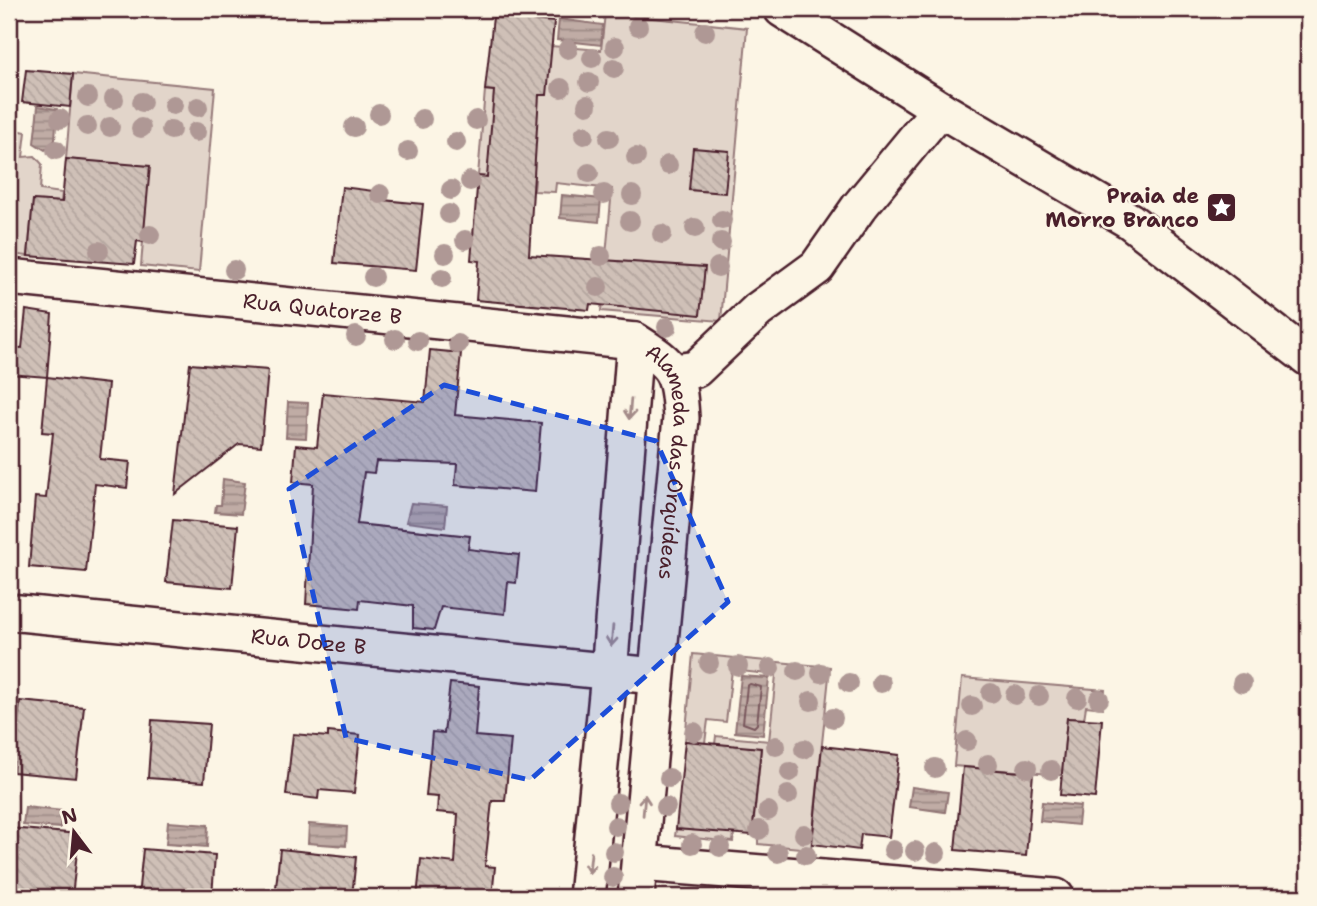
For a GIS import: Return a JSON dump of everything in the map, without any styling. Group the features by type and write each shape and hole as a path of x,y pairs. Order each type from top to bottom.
{"street":[{"path":"782,9 940,109 1130,221 1308,358"},
{"path":"675,372 696,369 758,310 817,267 859,206 940,109"},
{"name":"Rua Quatorze B","path":"9,277 635,341"},
{"name":"Alameda das Orquídeas","path":"587,897 609,674 635,341 659,356 675,372 681,418 636,897"},
{"name":"Rua Doze B","path":"9,612 609,674"},
{"path":"609,674 655,676"},
{"path":"640,863 1056,897"}],"highlighted area":[{"path":"444,385 656,441 728,602 530,780 346,738 289,489"}],"shaded area":[{"path":"605,13 747,28 721,321 601,311 612,189 556,183 555,192 534,191 535,180 478,176 485,90 546,95 551,46 601,50"},
{"path":"73,74 215,88 199,272 141,266 149,167 66,159"},
{"path":"16,130 26,132 23,157 35,156 42,164 40,190 62,193 61,202 33,200 28,256 9,254 9,133"},
{"path":"693,654 830,667 811,849 758,844 758,835 734,833 733,842 675,836 676,829 699,830 701,815 754,819 761,749 715,744 716,736 769,741 776,675 732,670 726,722 708,720 705,743 685,741"},
{"path":"962,678 1105,690 1103,708 1086,706 1084,719 1067,718 1062,775 954,766"}],"water":[{"path":"559,19 603,25 601,45 557,40"},
{"path":"38,106 57,109 55,140 45,150 34,143"},
{"path":"562,195 601,199 599,222 560,218"},
{"path":"288,402 308,403 306,438 286,437"},
{"path":"223,479 245,482 241,514 215,512 216,505 221,505"},
{"path":"411,503 447,506 445,527 406,522"},
{"path":"741,676 769,678 763,735 735,732"},
{"path":"912,787 948,792 945,812 909,807"},
{"path":"1042,802 1080,806 1078,825 1040,821"},
{"path":"25,807 62,811 60,828 23,825"},
{"path":"168,822 208,825 207,847 166,844"},
{"path":"309,824 347,827 346,846 308,843"}],"building":[{"path":"493,17 554,22 547,95 539,95 529,255 705,267 700,315 590,304 589,310 476,300 479,261 471,260 478,176 487,177 494,91 485,90"},
{"path":"26,70 73,74 70,107 22,102"},
{"path":"693,148 729,151 725,193 689,190"},
{"path":"66,159 150,166 143,242 137,241 134,264 28,256 33,200 62,202"},
{"path":"342,187 374,191 373,199 423,204 416,270 334,263"},
{"path":"26,310 52,314 47,377 9,374 9,347 22,348"},
{"path":"430,350 461,353 455,415 541,423 535,492 455,485 457,464 376,461 374,473 364,472 357,524 470,536 468,549 519,555 516,583 508,582 505,614 441,607 434,630 413,628 413,606 360,600 359,609 306,604 313,484 293,482 296,445 317,447 323,393 425,402"},
{"path":"190,364 268,370 261,446 239,444 175,494"},
{"path":"47,377 108,384 100,459 130,462 127,488 95,484 86,572 29,567 35,497 46,498 53,433 42,432"},
{"path":"173,520 238,526 232,588 166,582"},
{"path":"450,683 479,686 475,736 511,739 505,801 492,801 485,866 495,867 492,897 417,897 421,859 455,863 458,814 437,812 438,797 426,796 432,732 444,733"},
{"path":"20,701 84,707 76,778 13,772"},
{"path":"1067,718 1102,720 1095,798 1060,795"},
{"path":"152,720 209,724 204,782 148,778"},
{"path":"328,732 360,735 354,793 319,790 318,799 286,795 293,734 328,737"},
{"path":"685,741 761,748 752,835 676,829"},
{"path":"822,746 899,755 889,837 861,834 859,850 812,844"},
{"path":"963,767 1033,773 1026,856 955,850"},
{"path":"9,828 79,834 72,897 9,897"},
{"path":"143,849 215,855 212,897 138,897"},
{"path":"280,849 356,857 352,897 275,897"}],"place":[{"name":"Praia de Morro Branco","path":"1222,208"}]}
